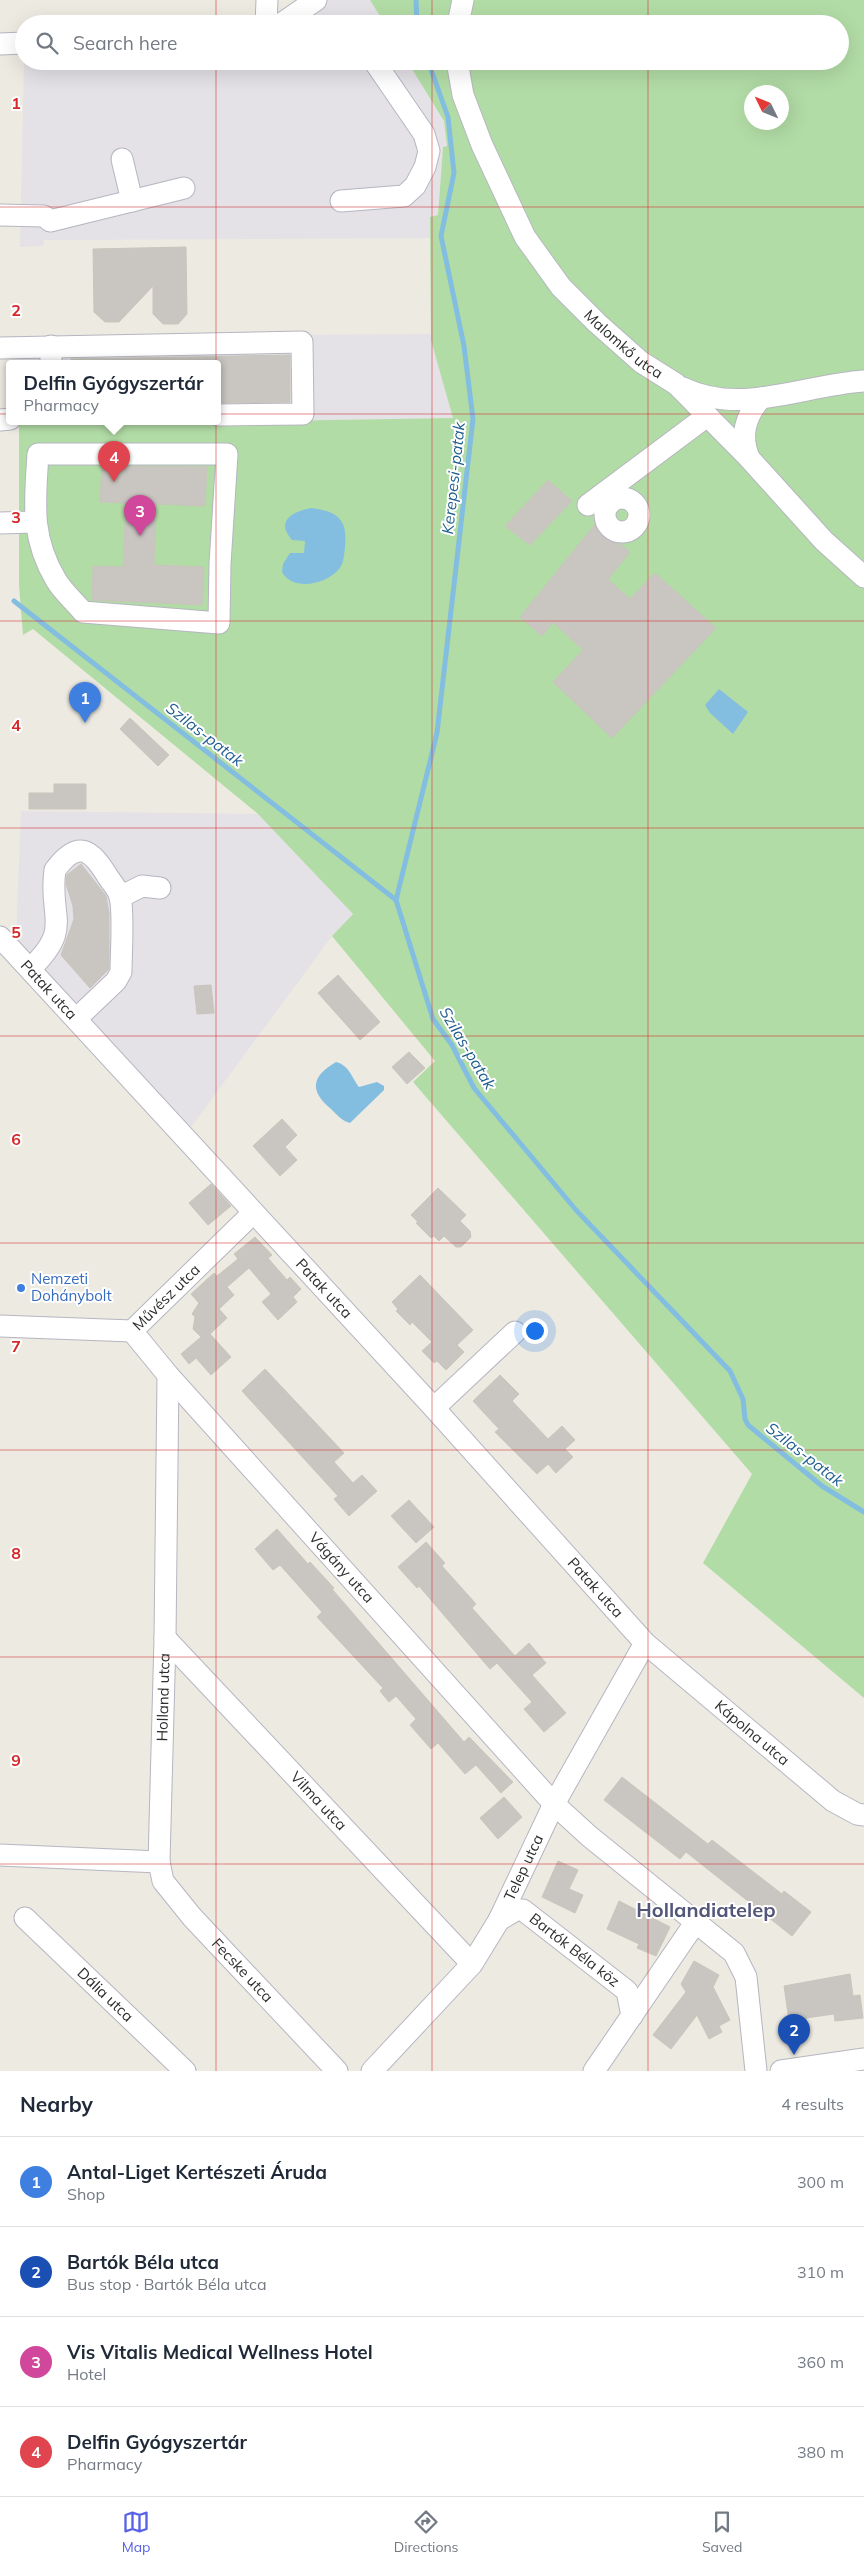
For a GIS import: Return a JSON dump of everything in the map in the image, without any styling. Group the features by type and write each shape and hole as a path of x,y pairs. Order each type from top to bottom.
{"street":[{"path":"266,15 267,0"},
{"path":"294,15 316,0"},
{"path":"460,15 463,0"},
{"path":"0,44 15,43"},
{"path":"341,200 404,196 415,186 425,167 429,151 424,134 380,70"},
{"name":"Malomkő utca","path":"459,70 463,95 482,145 524,237 561,287 597,323 641,362 676,384 749,458 824,541 864,577"},
{"path":"122,159 132,201"},
{"path":"0,215 44,216 50,220 184,188"},
{"path":"0,348 51,354 302,342 303,414 221,415"},
{"path":"676,384 697,394 718,399 760,398 864,382"},
{"path":"749,458 744,445 744,432 750,412 760,398"},
{"path":"588,505 609,497 707,416"},
{"path":"38,454 227,454 220,564 219,623 84,612 56,581 42,550 34,522 38,454"},
{"path":"0,523 34,522"},
{"path":"30,969 45,955 52,943 58,924 55,870 70,854 80,850 89,853 97,859 120,897 121,972 116,981 76,1019"},
{"path":"120,897 142,886 160,888"},
{"name":"Patak utca","path":"0,937 434,1408 645,1643"},
{"name":"Művész utca","path":"0,1326 132,1331 253,1213"},
{"name":"Vágány utca","path":"132,1331 168,1374 554,1804 589,1836 734,1953 746,1977 756,2071"},
{"path":"434,1408 515,1332"},
{"name":"Holland utca","path":"159,1862 165,1638 168,1374"},
{"name":"Vilma utca","path":"165,1638 472,1964"},
{"name":"Telep utca","path":"372,2071 472,1964 499,1920 554,1804 645,1643"},
{"name":"Kápolna utca","path":"645,1643 833,1801 857,1814 864,1815"},
{"path":"0,1855 159,1862"},
{"name":"Fecske utca","path":"159,1862 164,1881 192,1917 337,2071"},
{"name":"Bartók Béla köz","path":"499,1920 516,1910 523,1910 627,1991 632,2016"},
{"name":"Dália utca","path":"25,1918 185,2071"},
{"path":"594,2071 695,1923"},
{"path":"781,2071 864,2059"}],"shaded area":[{"path":"327,0 370,0 379,15 307,15"},
{"path":"24,70 413,70 444,121 447,146 443,147 438,216 430,217 430,238 44,240 43,246 20,247"},
{"path":"431,334 453,418 221,422 221,360 20,360 21,337"},
{"path":"21,811 258,814 353,914 332,936 191,1127 16,940"}],"green space":[{"path":"370,0 864,0 864,1698 703,1563 752,1474 413,1082 435,1061 332,936 353,914 258,814 33,629 23,635 19,585 19,425 221,425 221,422 453,418 431,340 430,217 438,215 443,147 447,146 444,121 413,70 849,70 849,15 379,15"}],"water":[{"path":"311,508 320,509 339,518 343,524 346,538 341,567 327,579 310,584 302,584 287,578 282,572 283,564 290,553 304,553 305,541 292,540 285,528 288,518 298,512"},
{"path":"719,689 748,712 733,734 710,713 705,705"},
{"path":"336,1062 347,1069 359,1087 377,1082 384,1086 384,1090 350,1123 339,1117 323,1101 316,1089 318,1078 328,1067"}],"building":[{"path":"186,247 187,314 178,324 163,324 153,314 153,286 119,322 105,322 94,312 93,249"},
{"path":"290,355 290,402 221,403 221,360 71,359"},
{"path":"102,466 207,467 205,506 156,504 154,565 204,567 202,605 92,600 93,566 123,567 126,503 100,502"},
{"path":"548,480 572,501 530,545 505,526"},
{"path":"596,523 630,552 608,579 630,599 655,573 716,628 612,738 553,682 583,650 553,622 542,636 520,617"},
{"path":"130,718 169,755 158,766 120,729"},
{"path":"54,784 86,784 86,809 29,809 29,793 54,793"},
{"path":"81,864 106,896 109,913 109,969 90,988 61,955 74,919 73,906 66,884 67,875"},
{"path":"338,975 380,1022 360,1040 318,993"},
{"path":"211,985 214,1013 197,1014 194,986"},
{"path":"409,1052 425,1068 407,1084 392,1067"},
{"path":"282,1119 297,1135 285,1147 297,1160 280,1176 253,1146"},
{"path":"211,1184 231,1206 208,1225 189,1203"},
{"path":"438,1188 466,1215 460,1221 470,1231 471,1237 461,1247 456,1247 444,1236 439,1241 434,1236 431,1238 411,1215"},
{"path":"255,1237 272,1255 268,1258 287,1280 290,1277 301,1289 293,1297 297,1302 278,1320 262,1302 271,1294 249,1268 227,1287 234,1295 219,1309 227,1318 210,1334 231,1357 211,1375 196,1358 189,1364 181,1354 201,1337 193,1329 195,1317 192,1314 199,1303 191,1294 214,1273 217,1276 238,1259 234,1254"},
{"path":"420,1275 473,1330 457,1345 464,1352 446,1370 437,1361 434,1363 422,1351 432,1342 412,1322 410,1325 396,1311 398,1309 392,1302"},
{"path":"265,1369 344,1453 334,1462 353,1483 362,1475 377,1491 349,1516 334,1499 338,1496 242,1391"},
{"path":"500,1375 519,1394 512,1401 548,1439 562,1426 575,1440 565,1449 573,1457 556,1473 548,1464 537,1474 495,1432 499,1429 473,1401"},
{"path":"409,1500 434,1527 416,1543 391,1516"},
{"path":"277,1529 308,1564 310,1562 334,1588 332,1589 464,1742 469,1737 513,1782 501,1793 476,1765 465,1774 438,1743 431,1749 410,1725 416,1719 396,1696 389,1702 380,1691 383,1688 317,1617 322,1612 280,1565 273,1570 255,1549"},
{"path":"426,1542 445,1563 442,1566 476,1604 472,1608 515,1656 529,1643 546,1663 532,1675 566,1713 544,1732 524,1709 532,1702 497,1663 490,1669 419,1586 417,1588 398,1567"},
{"path":"622,1777 708,1844 712,1840 782,1894 784,1891 811,1912 792,1936 686,1852 680,1859 604,1800"},
{"path":"504,1797 522,1817 498,1839 480,1818"},
{"path":"558,1861 578,1870 569,1889 583,1895 575,1913 542,1897"},
{"path":"619,1901 670,1927 656,1956 637,1948 639,1944 607,1929"},
{"path":"694,1961 719,1975 713,1987 730,2020 719,2026 722,2032 709,2039 697,2015 671,2049 653,2035 686,1992 681,1984"},
{"path":"850,1974 853,1996 860,1995 863,2018 835,2021 834,2014 806,2018 806,2025 790,2027 784,1986"}],"waterway":[{"name":"Kerepesi-patak","path":"416,0 417,15"},
{"name":"Kerepesi-patak","path":"396,900 437,733 473,419 464,346 441,236 454,173 448,117 431,70"},
{"name":"Szilas-patak","path":"14,601 396,900 433,1019 452,1045 474,1088 576,1210 730,1371 743,1399 745,1419 748,1425 822,1486 864,1512"}],"place":[{"name":"Delfin Gyógyszertár","path":"114,482"},
{"name":"Vis Vitalis Medical Wellness Hotel","path":"140,536"},
{"name":"Antal-Liget Kertészeti Áruda","path":"85,723"},
{"name":"Nemzeti Dohánybolt","path":"21,1288"},
{"name":"Bartók Béla utca","path":"794,2055"}],"district":[{"name":"Hollandiatelep","path":"706,1910"}]}
